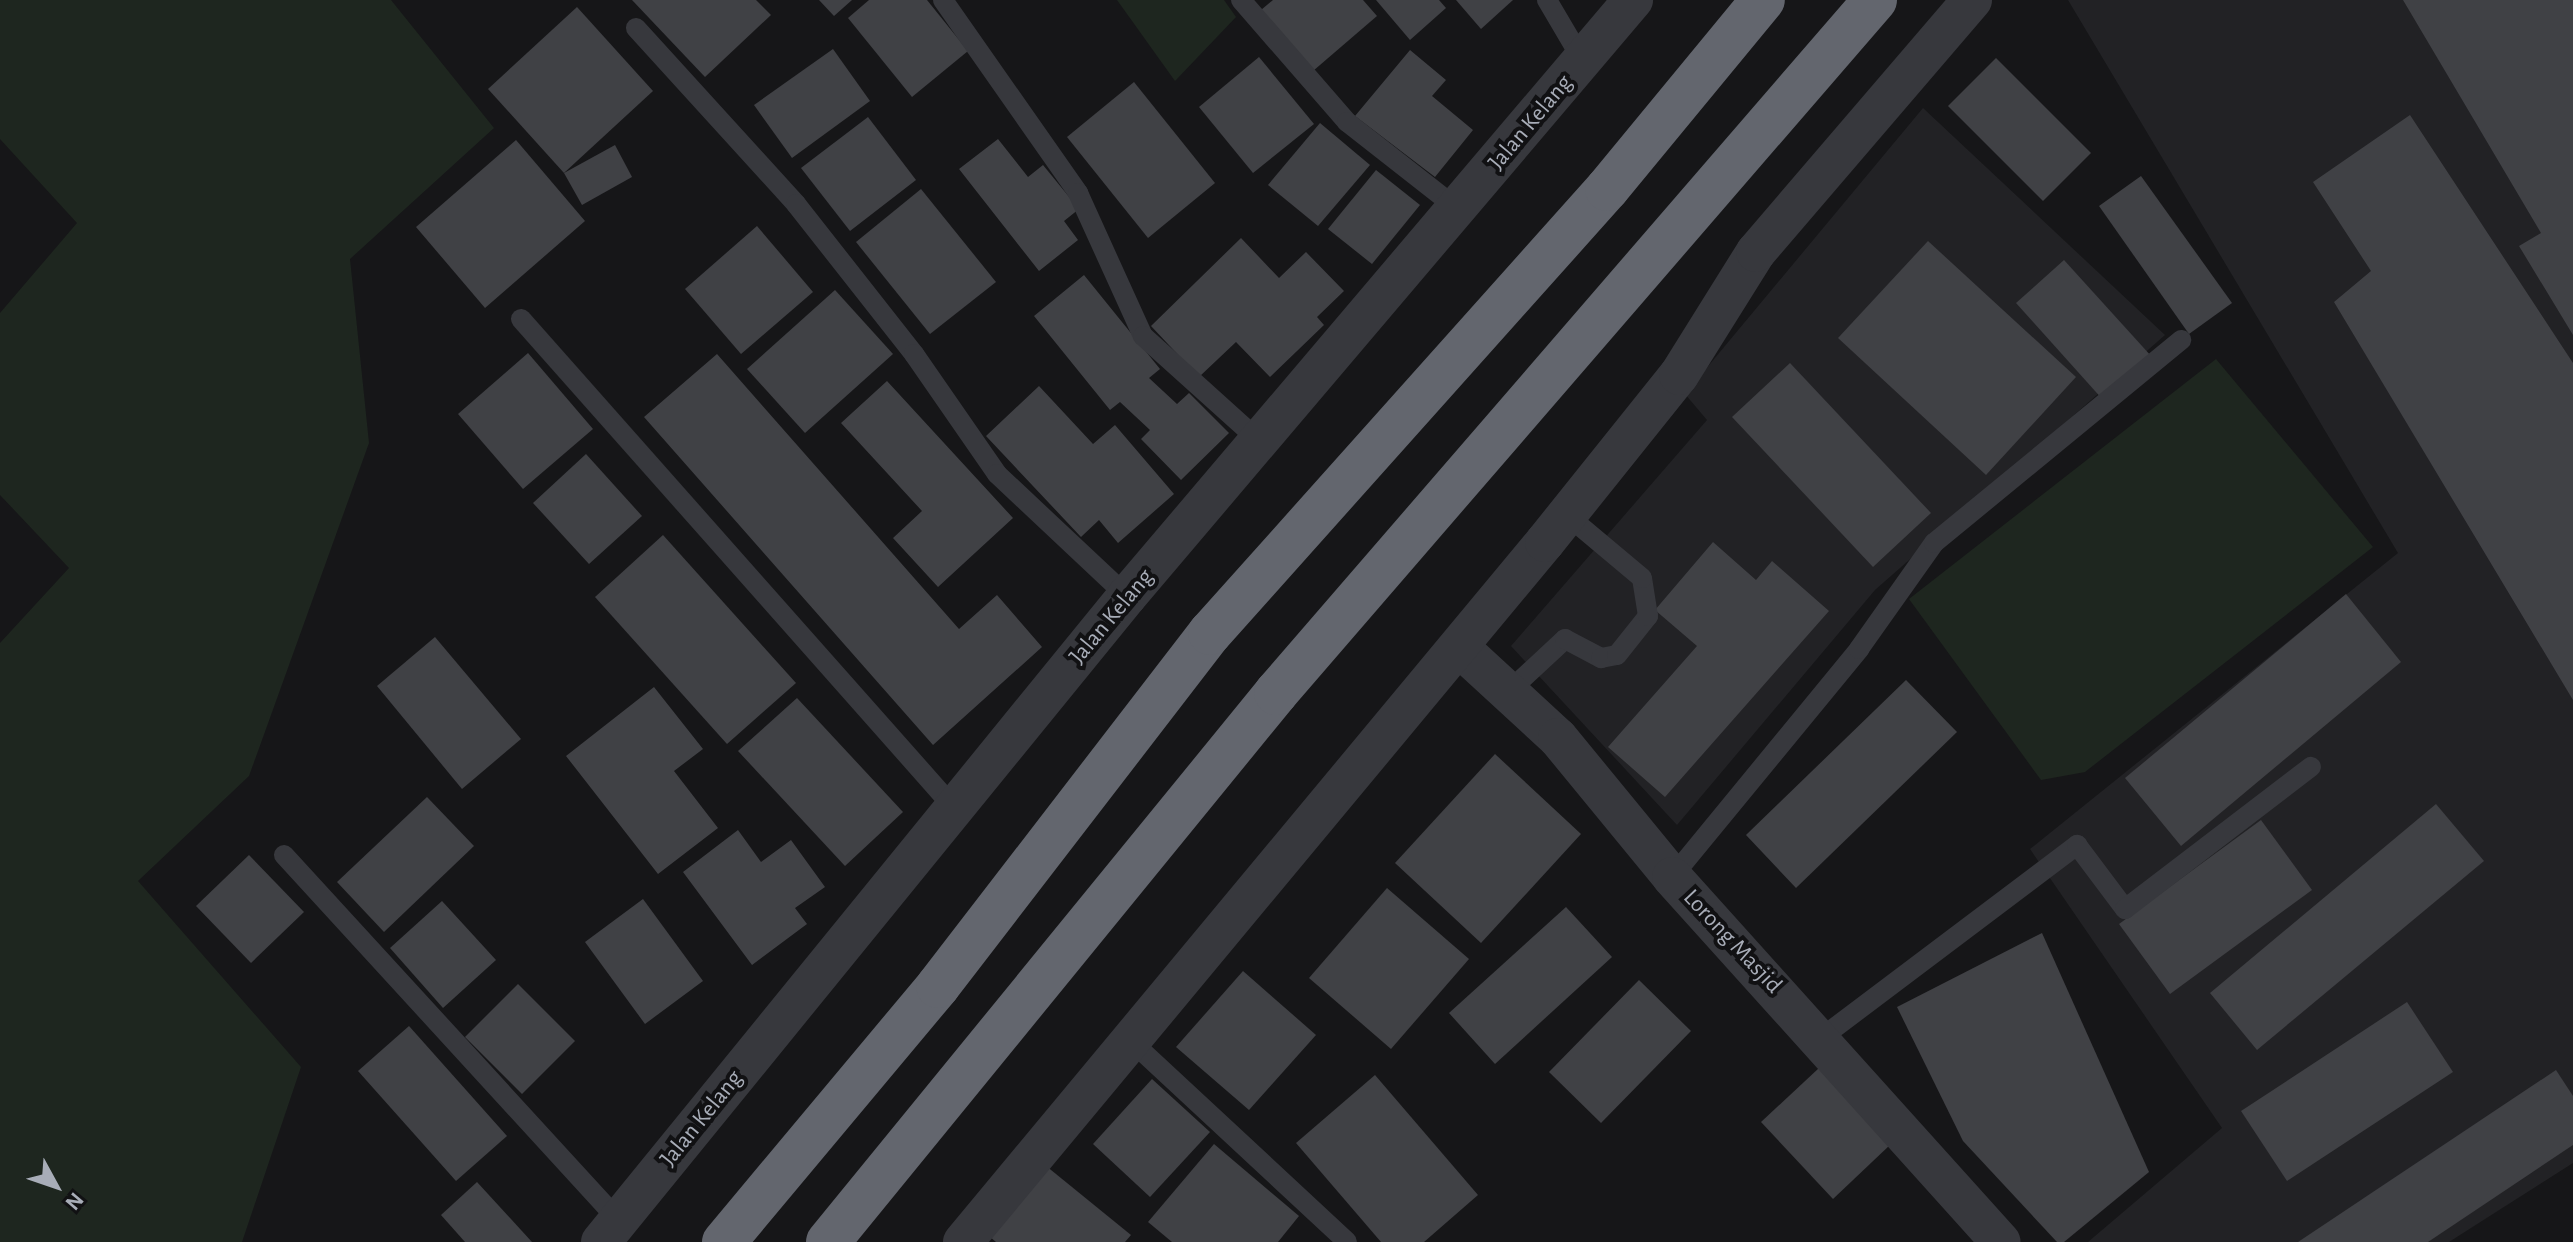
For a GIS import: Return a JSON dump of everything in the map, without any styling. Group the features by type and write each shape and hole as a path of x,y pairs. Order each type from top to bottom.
{"highway":[{"path":"724,1242 938,986 1210,633 1607,189 1763,0"},
{"path":"828,1242 1276,693 1875,0"}],"street":[{"name":"Jalan Kelang","path":"610,1231 956,810 1127,596 1262,443 1633,0"},
{"path":"963,1242 1567,515 1679,375 1756,252 1972,0"},
{"name":"Lorong Masjid","path":"1459,647 1558,738 1672,877 1821,1038 2001,1242"}],"lane":[{"path":"943,0 1078,193 1143,336 1262,443"},
{"path":"1241,0 1347,122 1458,209"},
{"path":"1547,0 1583,61"},
{"path":"636,28 796,204 914,354 997,474 1127,596"},
{"path":"521,319 956,810"},
{"path":"1672,877 1859,649 1934,543 2181,340"},
{"path":"1508,692 1565,639 1601,658 1617,655 1648,616 1649,595 1642,578 1567,515"},
{"path":"1821,1038 2077,845 2125,909 2311,767"},
{"path":"284,855 610,1231"},
{"path":"1130,1040 1347,1242"}],"shaded area":[{"path":"0,0 391,0 494,128 350,259 369,443 249,776 138,881 301,1067 242,1242 0,1242 0,643 69,568 0,495 0,313 77,223 0,139"},
{"path":"1117,0 1224,0 1236,17 1175,81"},
{"path":"2068,0 2573,0 2573,1163 2449,1242 2088,1242 2222,1128 2030,849 2398,553"},
{"path":"1923,108 2165,335 1875,590 1677,825 1511,646 1707,420 1685,394"},
{"path":"2216,359 2373,547 2085,772 2041,780 1909,599"}],"building":[{"path":"632,0 756,0 771,15 705,77"},
{"path":"819,0 852,0 834,16"},
{"path":"869,0 927,0 968,51 912,97 848,18"},
{"path":"1273,0 1363,0 1377,16 1313,71 1261,10"},
{"path":"1376,0 1439,0 1446,8 1410,40"},
{"path":"1456,0 1513,0 1481,29"},
{"path":"2403,0 2573,0 2573,335 2519,246 2541,233"},
{"path":"577,7 653,91 564,173 488,89"},
{"path":"833,49 870,101 792,158 754,105"},
{"path":"1410,50 1446,80 1432,96 1473,130 1435,177 1355,116"},
{"path":"1259,57 1314,124 1253,173 1199,107"},
{"path":"1996,58 2091,153 2043,201 1948,106"},
{"path":"1134,82 1215,183 1148,238 1067,137"},
{"path":"2410,115 2573,363 2573,700 2334,302 2371,271 2313,182"},
{"path":"868,117 916,180 850,231 801,168"},
{"path":"1320,123 1370,165 1318,226 1268,185"},
{"path":"998,139 1028,177 1043,165 1079,209 1064,221 1078,240 1039,271 959,169"},
{"path":"516,140 585,221 485,308 416,227"},
{"path":"615,145 632,177 582,205 564,173"},
{"path":"1376,170 1420,205 1372,264 1328,229"},
{"path":"2141,176 2232,303 2189,334 2099,206"},
{"path":"921,189 996,282 930,334 856,242"},
{"path":"757,226 813,292 741,354 685,289"},
{"path":"1241,238 1279,278 1306,252 1344,291 1317,317 1324,325 1270,377 1236,342 1199,377 1151,326"},
{"path":"1928,241 2076,377 1986,475 1838,338"},
{"path":"2064,260 2152,357 2104,401 2016,303"},
{"path":"1084,275 1160,369 1149,378 1177,404 1189,393 1229,433 1181,480 1141,439 1150,430 1120,402 1110,410 1034,316"},
{"path":"835,290 893,354 805,433 747,369"},
{"path":"528,353 593,429 523,489 458,414"},
{"path":"717,354 959,629 997,595 1042,647 933,745 644,417"},
{"path":"1790,363 1931,513 1873,567 1732,417"},
{"path":"887,381 1013,518 938,587 893,538 922,511 841,423"},
{"path":"1039,386 1093,444 1115,425 1174,494 1118,543 1099,520 1081,537 986,436"},
{"path":"586,454 642,516 589,564 533,503"},
{"path":"663,535 796,683 727,744 595,597"},
{"path":"1713,542 1756,580 1772,561 1829,611 1665,797 1608,747 1697,646 1655,610"},
{"path":"2346,594 2401,662 2181,846 2125,778"},
{"path":"435,637 521,739 462,789 377,686"},
{"path":"1906,680 1957,732 1796,888 1746,835"},
{"path":"654,687 703,749 674,771 718,828 658,874 566,756"},
{"path":"797,698 903,812 845,866 738,751"},
{"path":"1495,754 1581,834 1481,943 1395,863"},
{"path":"427,797 474,846 384,932 337,882"},
{"path":"2436,804 2484,861 2257,1050 2210,993"},
{"path":"2261,820 2312,890 2170,994 2119,924"},
{"path":"738,830 761,862 791,840 825,887 795,908 807,924 752,965 683,872"},
{"path":"249,855 304,912 251,963 196,906"},
{"path":"1387,888 1469,959 1391,1049 1309,978"},
{"path":"643,899 703,981 645,1024 585,942"},
{"path":"442,901 496,960 443,1008 390,948"},
{"path":"1566,907 1612,957 1495,1064 1449,1013"},
{"path":"2042,933 2149,1172 2064,1242 2057,1242 1963,1141 1897,1007"},
{"path":"1243,971 1316,1035 1249,1110 1176,1047"},
{"path":"1639,980 1691,1031 1601,1123 1549,1072"},
{"path":"518,984 575,1041 522,1094 465,1037"},
{"path":"2407,1002 2453,1072 2287,1181 2241,1111"},
{"path":"409,1026 507,1136 456,1181 358,1071"},
{"path":"1819,1068 1891,1144 1833,1199 1761,1122"},
{"path":"2556,1070 2573,1096 2573,1145 2428,1242 2298,1242"},
{"path":"1375,1075 1478,1195 1424,1242 1381,1242 1296,1143"},
{"path":"1152,1079 1210,1132 1150,1197 1093,1144"},
{"path":"1214,1144 1299,1216 1278,1242 1172,1242 1148,1222"},
{"path":"1040,1161 1131,1235 1125,1242 996,1242 983,1231"},
{"path":"477,1182 532,1242 465,1242 441,1215"}]}
